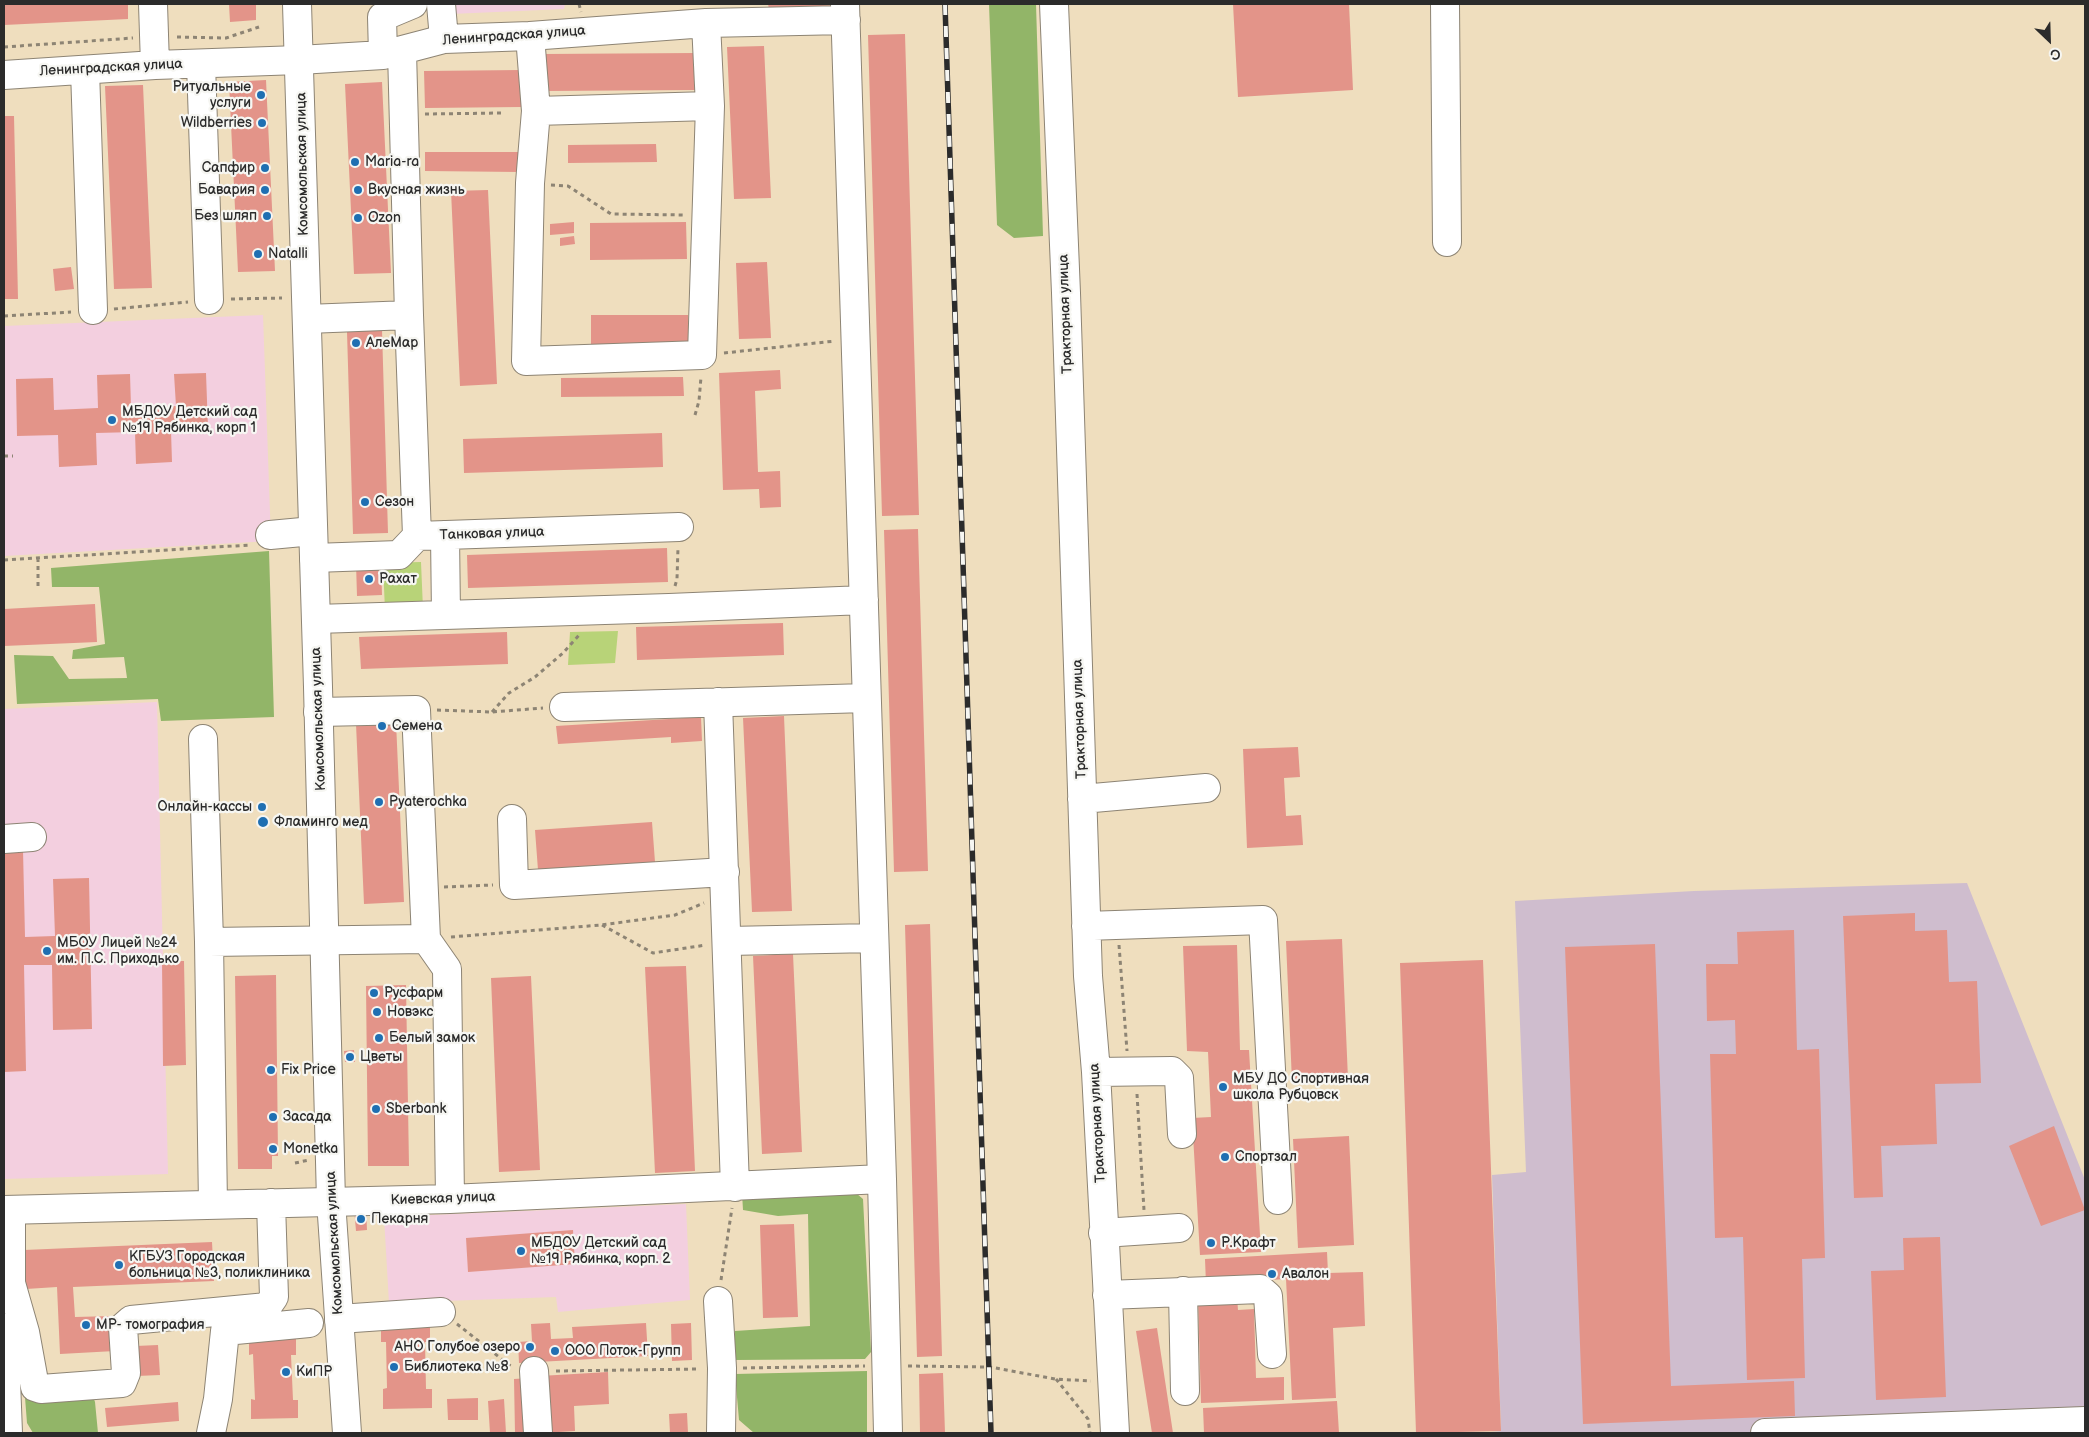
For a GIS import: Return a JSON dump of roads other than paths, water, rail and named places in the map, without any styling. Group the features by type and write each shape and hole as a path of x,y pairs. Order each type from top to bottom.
{"street":[{"path":"152,4 155,65"},
{"name":"Комсомольская улица","path":"297,4 316,619 331,1201 347,1433"},
{"path":"314,558 399,555 417,536 404,115 392,53 382,17 414,4"},
{"path":"441,4 444,39"},
{"name":"Тракторная улица","path":"1054,4 1066,302 1088,976 1096,1072 1115,1433"},
{"path":"1445,4 1447,242"},
{"path":"846,12 888,1433"},
{"name":"Ленинградская улица","path":"4,75 155,65 299,60 392,53 444,39 530,36 695,17 846,12"},
{"path":"530,36 536,111 530,183 526,361 702,355 710,106 695,17"},
{"path":"201,64 210,300"},
{"path":"84,70 93,310"},
{"path":"536,111 710,106"},
{"path":"307,319 409,315"},
{"name":"Танковая улица","path":"417,536 679,527"},
{"path":"264,540 313,531"},
{"path":"445,535 446,615"},
{"path":"316,619 864,600"},
{"path":"564,707 866,698"},
{"path":"718,702 726,883 735,1187"},
{"path":"318,712 416,710 426,939 447,968 450,1199"},
{"path":"203,740 209,942 213,1205"},
{"path":"1082,799 1206,788"},
{"path":"512,819 514,885 726,883"},
{"path":"4,839 32,837"},
{"path":"1086,926 1263,920 1278,1200"},
{"path":"728,941 874,938"},
{"path":"209,942 426,939"},
{"path":"1096,1072 1172,1071 1179,1078 1182,1134"},
{"name":"Киевская улица","path":"7,1210 450,1199 882,1180"},
{"path":"7,1210 8,1293 25,1332 35,1387 41,1388 122,1383 126,1373 123,1327 131,1320 267,1307 274,1297 271,1203"},
{"path":"1103,1233 1179,1228"},
{"path":"1107,1295 1260,1289 1268,1296 1272,1354"},
{"path":"1183,1291 1185,1391"},
{"path":"718,1301 722,1368 721,1433"},
{"path":"339,1319 441,1312"},
{"path":"211,1433 218,1399 225,1331 309,1323"},
{"path":"4,1328 8,1433"},
{"path":"534,1371 538,1433"},
{"path":"1765,1433 2085,1421"}],"railway":[{"path":"945,4 991,1433"}],"place":[{"name":"Ритуальные услуги","path":"261,95"},
{"name":"Wildberries","path":"262,123"},
{"name":"Maria-ra","path":"355,162"},
{"name":"Сапфир","path":"265,168"},
{"name":"Бавария","path":"265,190"},
{"name":"Вкусная жизнь","path":"358,190"},
{"name":"Без шляп","path":"267,216"},
{"name":"Ozon","path":"358,218"},
{"name":"Natalli","path":"258,254"},
{"name":"АлеМар","path":"356,343"},
{"name":"МБДОУ Детский сад №19 Рябинка, корп 1","path":"112,420"},
{"name":"Сезон","path":"365,502"},
{"name":"Рахат","path":"369,579"},
{"name":"Семена","path":"382,726"},
{"name":"Pyaterochka","path":"379,802"},
{"name":"Онлайн-кассы","path":"262,807"},
{"name":"Фламинго мед","path":"263,822"},
{"name":"МБОУ Лицей №24 им. П.С. Приходько","path":"47,951"},
{"name":"Русфарм","path":"374,993"},
{"name":"Новэкс","path":"377,1012"},
{"name":"Белый замок","path":"379,1038"},
{"name":"Цветы","path":"350,1057"},
{"name":"Fix Price","path":"271,1070"},
{"name":"МБУ ДО Спортивная школа Рубцовск","path":"1223,1087"},
{"name":"Sberbank","path":"376,1109"},
{"name":"Засада","path":"273,1117"},
{"name":"Monetka","path":"273,1149"},
{"name":"Спортзал","path":"1225,1157"},
{"name":"Пекарня","path":"361,1219"},
{"name":"Р.Крафт","path":"1211,1243"},
{"name":"МБДОУ Детский сад №19 Рябинка, корп. 2","path":"521,1251"},
{"name":"КГБУЗ Городская больница №3, поликлиника","path":"119,1265"},
{"name":"Авалон","path":"1272,1274"},
{"name":"МР- томография","path":"86,1325"},
{"name":"АНО Голубое озеро","path":"530,1347"},
{"name":"ООО Поток-Групп","path":"555,1351"},
{"name":"Библиотека №8","path":"394,1367"},
{"name":"КиПР","path":"286,1372"}]}
